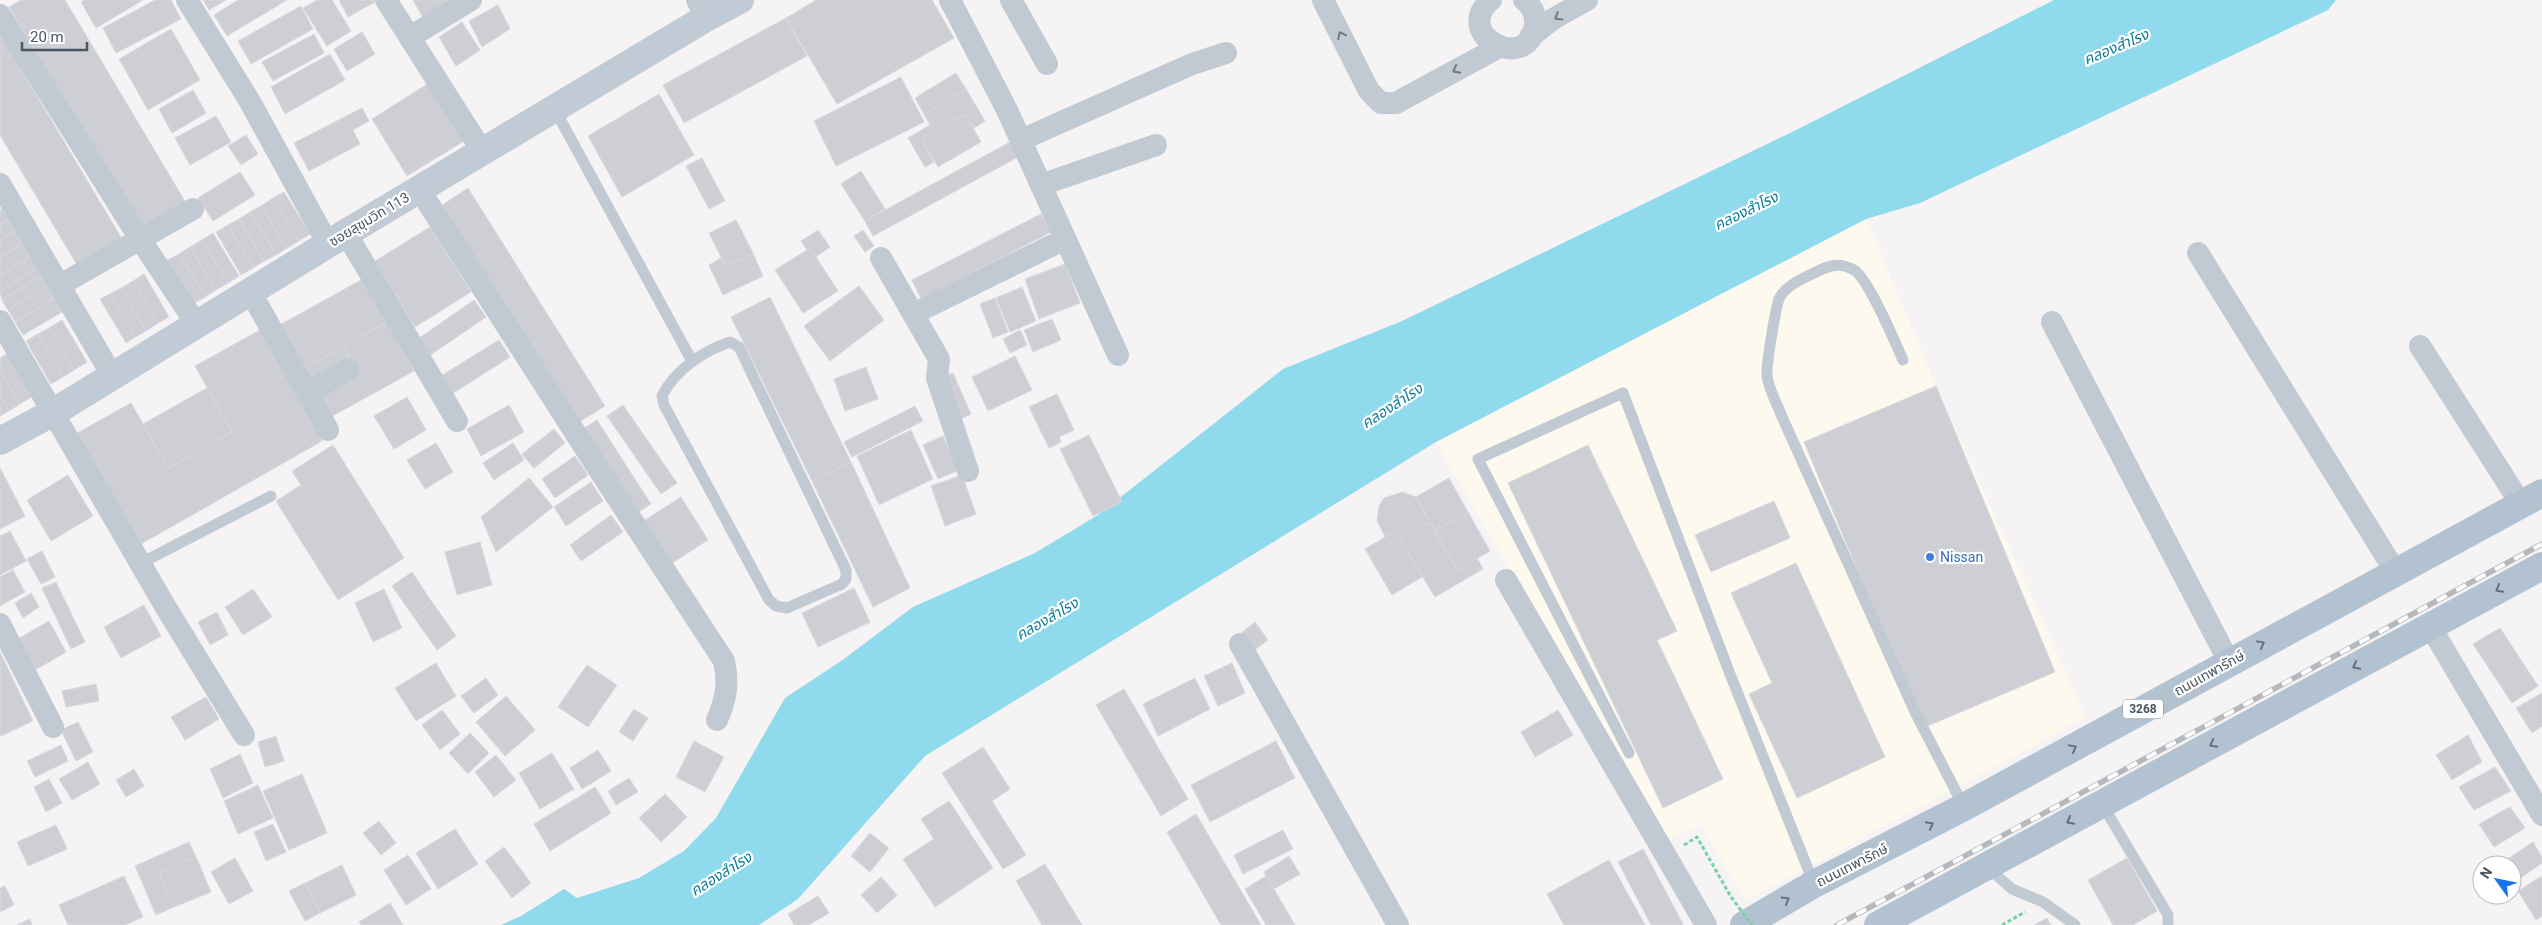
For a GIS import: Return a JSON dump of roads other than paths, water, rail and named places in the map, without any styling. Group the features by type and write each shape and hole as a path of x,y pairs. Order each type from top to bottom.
{"main road":[{"name":"ซอยสุขุมวิท 113","path":"0,441 113,377 337,238 554,108 702,9 740,0"},
{"name":"ถนนเทพารักษ์","path":"1744,925 1814,884 1964,807 2395,571 2532,499"},
{"path":"1878,925 2542,566"}],"street":[{"path":"187,0 337,238 457,421"},
{"path":"386,0 482,151"},
{"path":"410,37 471,0"},
{"path":"950,0 1021,140 1118,355"},
{"path":"1011,0 1046,64"},
{"path":"1323,0 1369,91 1381,103 1396,103 1499,48 1516,48 1554,19 1587,0"},
{"path":"1524,0 1533,10 1535,20 1530,37"},
{"path":"1483,5 1481,29 1485,37 1499,48"},
{"path":"0,16 196,325"},
{"path":"1021,140 1192,64 1226,53"},
{"path":"1041,184 1156,145"},
{"path":"0,184 113,377"},
{"path":"419,189 724,661 728,679 726,701 717,720"},
{"path":"60,285 193,209"},
{"path":"913,314 1066,239"},
{"path":"2198,253 2395,571"},
{"path":"881,258 939,359 937,378 968,471"},
{"path":"251,293 328,430"},
{"path":"0,321 244,735"},
{"path":"2052,322 2229,662"},
{"path":"2420,346 2532,499"},
{"path":"308,393 348,369"},
{"path":"1506,580 1706,925"},
{"path":"0,624 53,727"},
{"path":"2430,626 2542,815"},
{"path":"1240,644 1398,925"}],"lane":[{"path":"554,108 692,361"},
{"path":"1903,360 1868,289 1855,270 1841,265 1830,265 1790,286 1780,295 1771,339 1767,375 1783,419 1915,712 1964,807"},
{"path":"730,342 739,347 846,570 846,578 842,584 787,608 776,606 769,600 664,405 662,396 667,386 692,361 730,342"},
{"path":"1629,753 1478,459 1623,393 1730,674 1814,884"},
{"path":"141,563 271,496"},
{"path":"2102,804 2168,915 2168,925"},
{"path":"1986,866 2012,889 2043,902 2075,925"}],"water":[{"name":"คลองสำโรง","path":"2054,0 2336,0 2328,10 1920,203 1866,219 1436,442 925,756 798,899 759,925 501,925 521,916 564,889 577,898 639,878 684,851 716,818 785,698 844,659 913,607 1035,553 1098,515 1283,369 1402,321 1794,131"}],"railway":[{"path":"1837,925 2542,544"}],"place":[{"name":"Nissan","path":"1930,557"}]}
